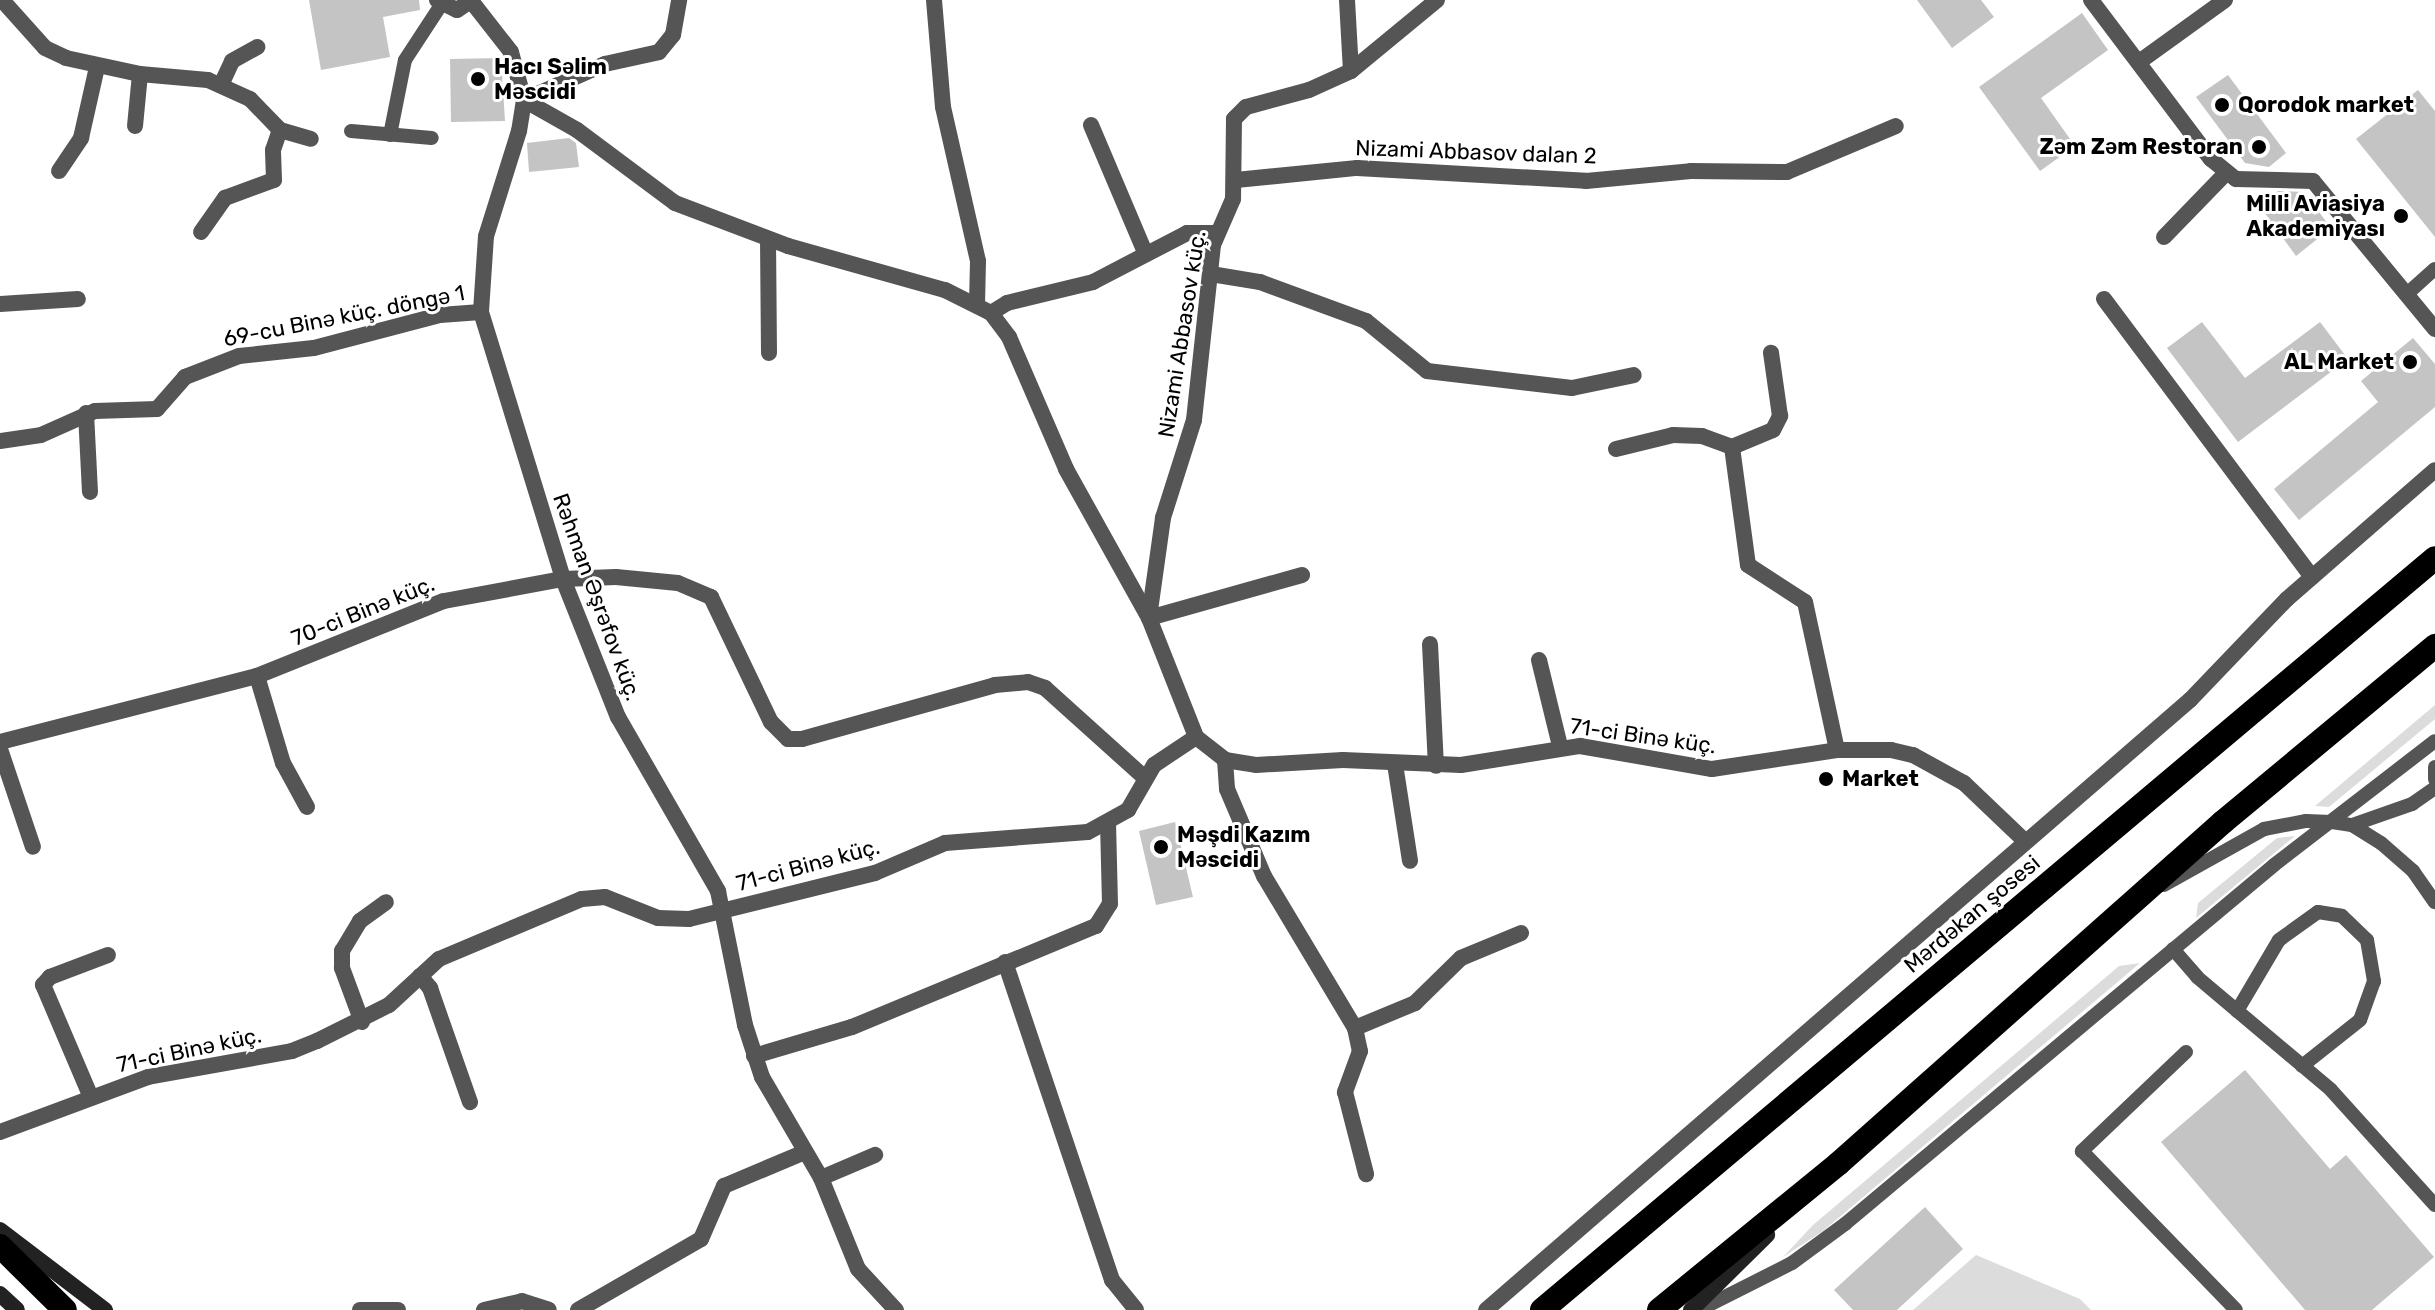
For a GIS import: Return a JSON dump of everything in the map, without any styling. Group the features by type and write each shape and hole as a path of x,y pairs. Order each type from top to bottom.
{"highway":[{"name":"Mərdəkan şosesi","path":"1542,1310 2435,558"},
{"path":"1659,1310 1838,1164 2125,907 2435,646"},
{"path":"0,1246 65,1310"}],"main road":[{"path":"1691,1310 1838,1164"},
{"path":"0,1230 105,1310"},
{"path":"0,1294 17,1310"}],"street":[{"path":"2,0 45,48 97,67 140,74 193,77 221,85 250,99 280,130 311,139"},
{"path":"524,100 605,64 659,52 673,35 679,0"},
{"path":"934,0 943,107 978,261 984,308"},
{"path":"1347,0 1351,71"},
{"name":"Nizami Abbasov küç.","path":"1196,737 1149,618 1163,518 1194,420 1215,233 1233,199 1236,180 1233,128 1238,112 1351,71 1437,0"},
{"path":"2091,0 2226,173 2250,181 2313,181 2435,329"},
{"path":"2139,62 2225,0"},
{"path":"439,3 457,10 472,1"},
{"name":"Rəhman Əşrəfov küç.","path":"472,1 511,52 524,100 519,131 486,236 481,312 563,579 606,693 706,867 724,911 754,1056 821,1178 858,1269 896,1310"},
{"path":"221,85 232,61 257,47"},
{"path":"59,171 81,138 97,67"},
{"path":"135,126 140,74"},
{"path":"524,100 577,130 675,203 768,239 927,284 984,308 1009,337 1066,469 1149,618 1302,575"},
{"path":"1091,125 1145,252"},
{"name":"Nizami Abbasov dalan 2","path":"1236,180 1357,168 1586,181 1691,171 1787,172 1896,126"},
{"path":"201,232 225,198 274,180 273,150 280,130"},
{"path":"2164,237 2226,173"},
{"path":"984,308 1093,282 1145,252 1187,233 1215,233"},
{"path":"768,239 769,353"},
{"path":"1211,274 1260,282 1366,321 1427,371 1572,388 1634,375"},
{"path":"0,304 78,299"},
{"path":"2104,299 2312,577"},
{"name":"69-cu Binə küç. döngə 1","path":"0,441 41,435 86,413 157,409 185,377 239,356 314,348 440,315 481,312"},
{"path":"1616,449 1673,435 1702,436 1732,447 1773,430 1780,416 1771,353"},
{"path":"86,413 90,492"},
{"path":"1732,447 1748,565 1805,602 1837,750"},
{"path":"1486,1310 2190,700 2256,628 2435,470"},
{"name":"70-ci Binə küç.","path":"0,742 257,676 444,601 563,579 653,579 711,597 771,722 788,739 995,685 1028,682 1057,698 1145,778"},
{"path":"1430,644 1436,766"},
{"path":"1539,660 1560,746"},
{"path":"257,676 283,763 307,807"},
{"path":"1196,737 1225,760 1231,800 1264,876 1355,1028 1360,1051 1345,1092 1366,1174"},
{"name":"71-ci Binə küç.","path":"0,1132 90,1095 170,1071 292,1051 362,1022 439,959 480,938 582,899 605,897 671,920 724,911 875,873 945,843 1063,835 1108,823 1128,810 1145,778 1169,753 1196,737"},
{"name":"71-ci Binə küç.","path":"1225,760 1436,766 1560,746 1609,749 1712,769 1837,750 1891,750 1935,766 1994,806 2025,841"},
{"path":"0,749 33,847"},
{"path":"1395,764 1410,861"},
{"path":"754,1056 852,1027 1096,926 1107,916 1108,823"},
{"path":"362,1022 342,968 342,951 360,921 386,902"},
{"path":"1355,1028 1415,1003 1461,958 1521,933"},
{"path":"90,1095 43,985 50,977 108,955"},
{"path":"1005,962 1112,1280 1136,1310"},
{"path":"420,976 430,988 470,1102"},
{"path":"578,1310 701,1239 724,1186 805,1152"},
{"path":"821,1178 875,1155"},
{"path":"484,1310 522,1301 549,1310"},
{"path":"360,1310 398,1310"}],"lane":[{"path":"390,135 405,60 439,3"},
{"path":"351,131 432,138"},
{"path":"2408,293 2435,269"},
{"path":"1699,1310 1814,1248 2173,949 2435,741"},
{"path":"2435,767 2435,779"},
{"path":"2125,907 2264,829 2306,821 2352,825 2412,804 2435,788"},
{"path":"2352,825 2413,871 2435,902"},
{"path":"2237,1011 2279,940 2318,912 2342,916 2367,940 2374,981 2360,1020 2302,1066"},
{"path":"2173,949 2237,1011 2302,1066 2435,1205"},
{"path":"2186,1052 2082,1151 2236,1310"}],"shaded area":[{"path":"2435,705 2435,719 2329,807 2315,806"},
{"path":"2295,836 2196,918 2198,903 2277,838"},
{"path":"2140,963 1823,1231 1783,1257 1813,1225 2119,966"},
{"path":"1976,1255 2080,1299 2091,1310 1913,1310"}],"building":[{"path":"309,0 419,0 420,10 383,17 390,57 321,70"},
{"path":"1917,0 1981,0 1994,17 1952,48"},
{"path":"2082,13 2108,50 2041,98 2075,146 2040,171 1979,87"},
{"path":"501,58 505,121 451,122 450,59"},
{"path":"2228,75 2286,153 2269,167 2245,163 2196,97"},
{"path":"2418,90 2435,111 2435,237 2356,139"},
{"path":"569,138 576,143 579,167 529,172 527,143"},
{"path":"2278,191 2304,192 2331,228 2296,256 2259,205"},
{"path":"2202,322 2245,378 2320,322 2348,359 2238,442 2167,348"},
{"path":"2413,338 2435,364 2435,407 2299,520 2274,489 2378,402 2361,381"},
{"path":"1175,822 1193,897 1156,905 1139,831"},
{"path":"2245,1070 2330,1169 2346,1155 2434,1257 2372,1310 2305,1310 2161,1142"},
{"path":"1925,1207 1963,1249 1897,1310 1853,1310 1834,1290"}],"place":[{"name":"Hacı Səlim Məscidi","path":"478,79"},
{"name":"Qorodok market","path":"2222,105"},
{"name":"Zəm Zəm Restoran","path":"2259,147"},
{"name":"Milli Aviasiya Akademiyası","path":"2401,216"},
{"name":"AL Market","path":"2410,362"},
{"name":"Market","path":"1826,779"},
{"name":"Məşdi Kazım Məscidi","path":"1161,847"}]}
